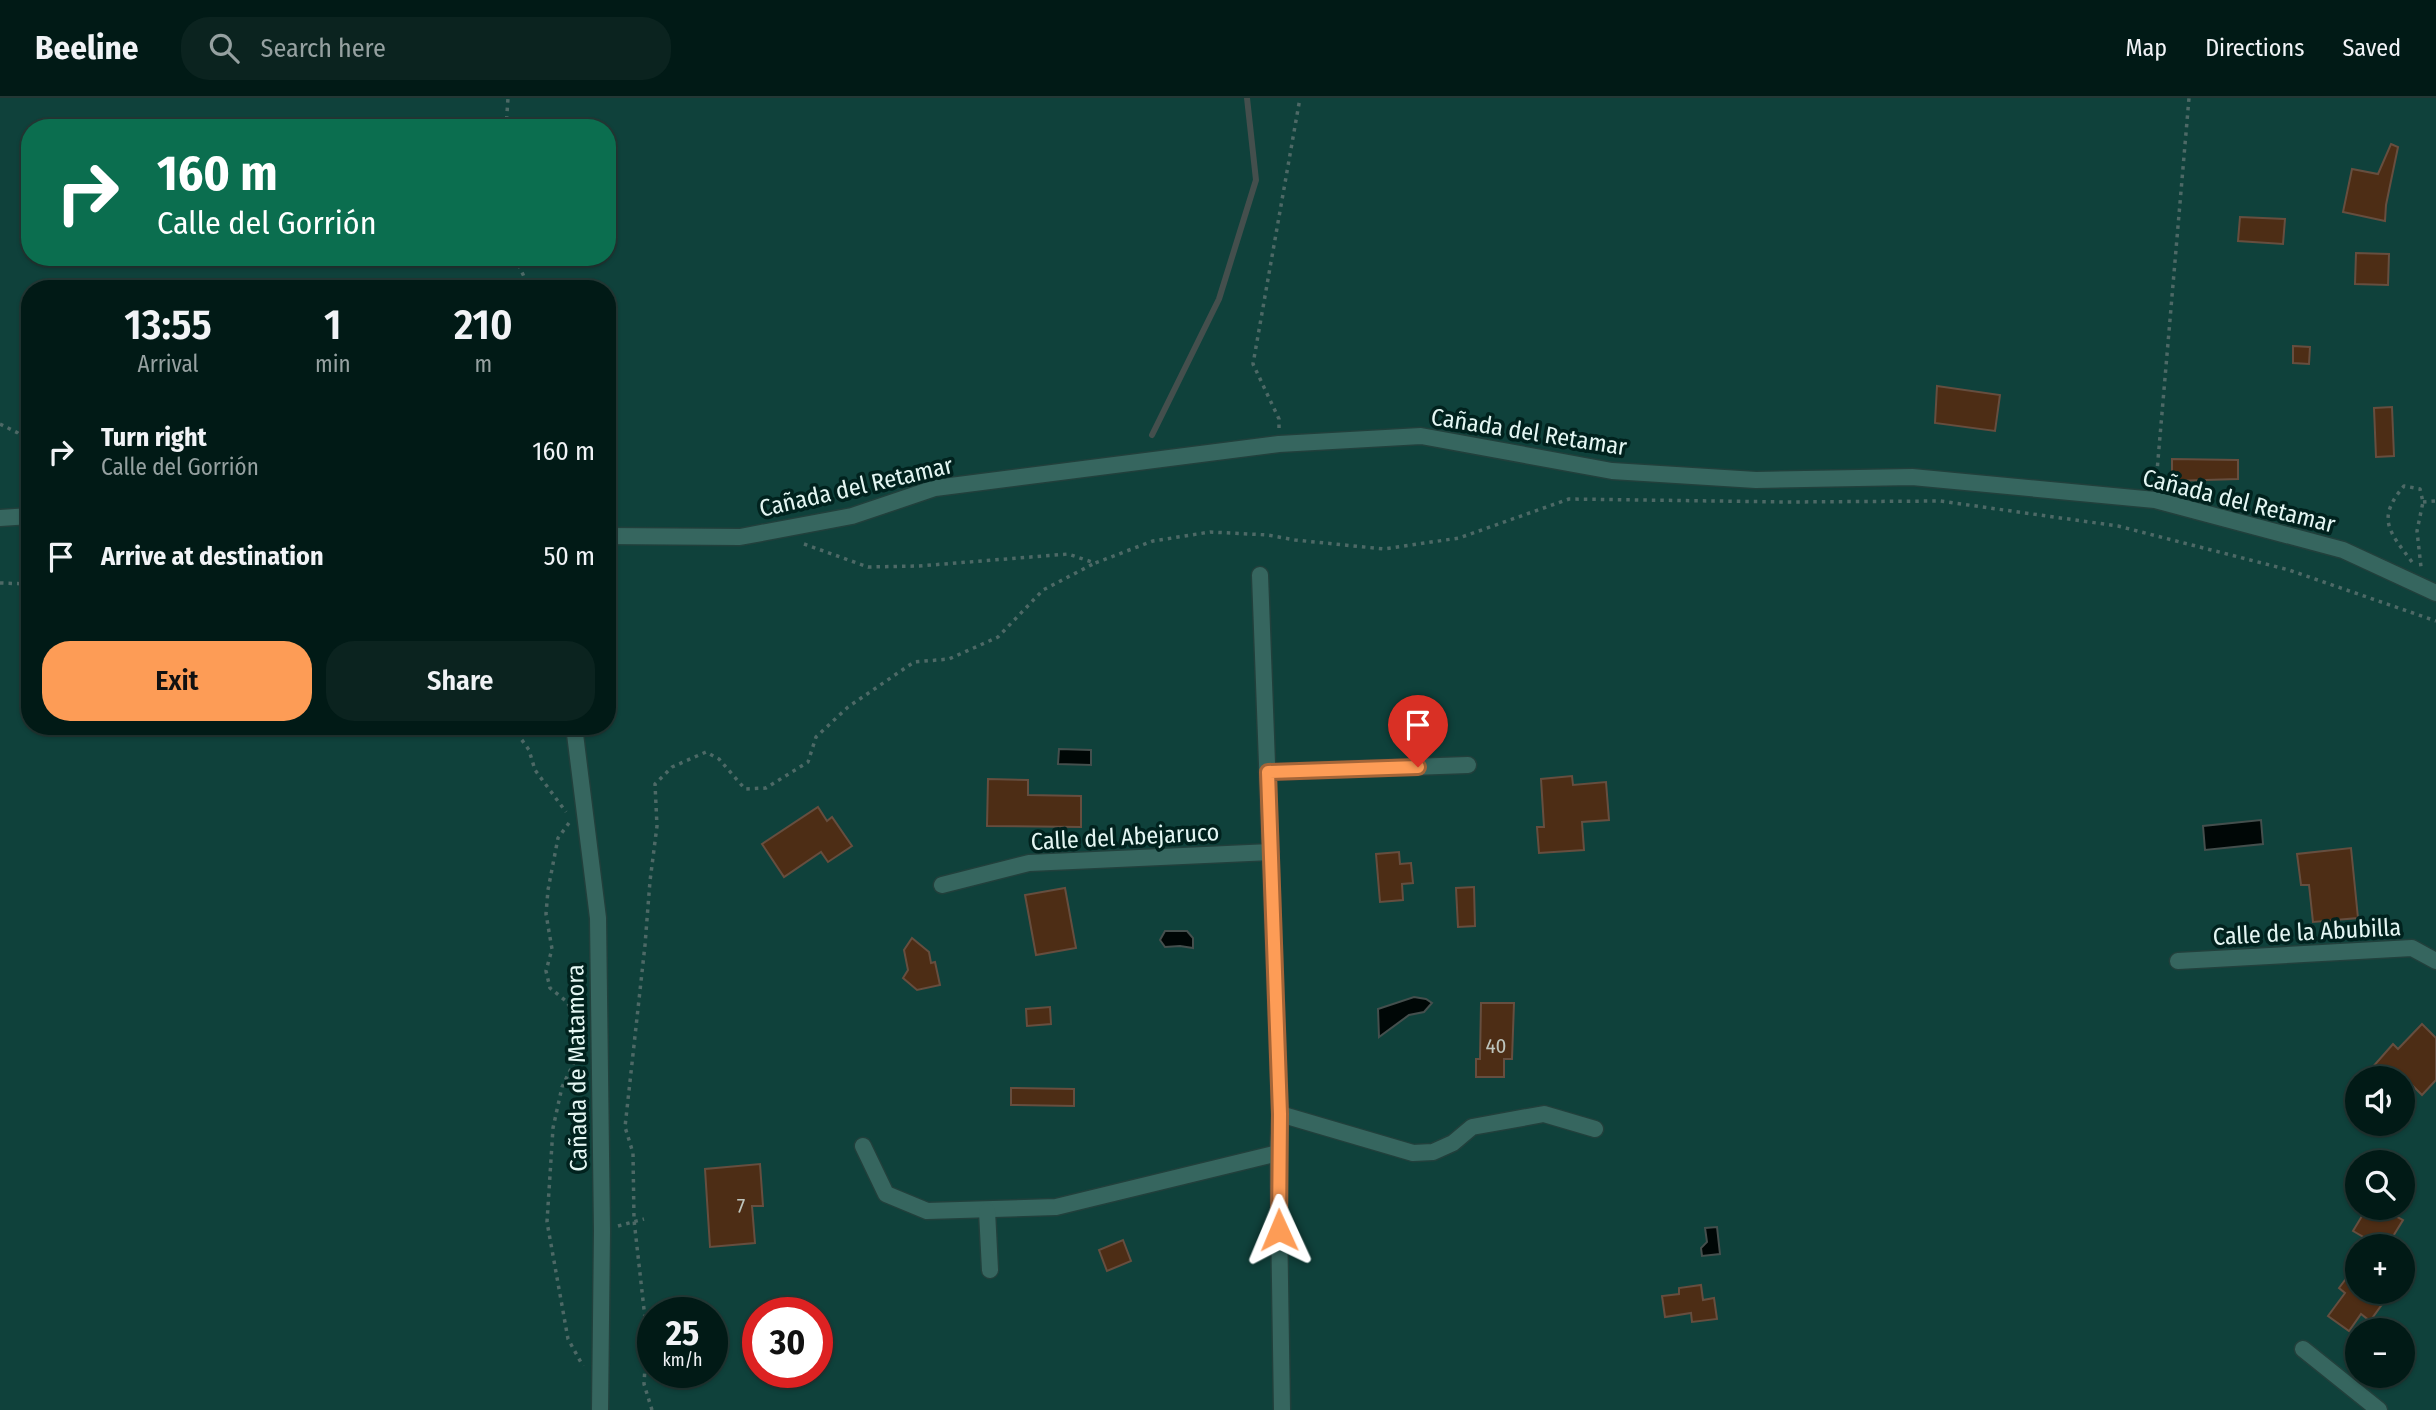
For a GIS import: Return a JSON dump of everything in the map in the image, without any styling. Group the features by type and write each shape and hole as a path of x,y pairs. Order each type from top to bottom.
{"street":[{"name":"Cañada del Retamar","path":"616,536 740,537 852,516 935,488 1279,444 1422,436 1612,471 1756,480 1912,477 2155,499 2343,550 2436,593"},
{"path":"0,518 21,517"},
{"path":"1260,575 1280,1114 1278,1153 1282,1410"},
{"name":"Cañada de Matamora","path":"575,735 598,919 603,1231 600,1410"},
{"path":"1268,772 1468,765"},
{"name":"Calle del Abejaruco","path":"942,885 1029,863 1271,852"},
{"name":"Calle de la Abubilla","path":"2178,961 2412,948 2436,961"},
{"path":"1280,1114 1413,1153 1433,1152 1453,1143 1472,1127 1544,1114 1595,1129"},
{"path":"863,1146 886,1194 927,1211 1056,1207 1278,1153"},
{"path":"987,1211 990,1270"},
{"path":"2303,1349 2379,1410"}],"path":[{"path":"507,119 509,98"},
{"path":"1279,444 1279,419 1253,364 1300,98"},
{"path":"2155,499 2189,98"},
{"path":"0,424 21,436"},
{"path":"2404,486 2420,488 2423,502 2417,531 2422,576 2398,543 2387,522 2390,503 2404,486"},
{"path":"652,1410 644,1384 647,1336 635,1220 633,1153 625,1127 657,826 655,784 672,767 706,752 719,758 745,789 766,789 808,762 816,737 848,707 914,662 949,659 998,637 1043,590 1095,563 1153,541 1210,532 1268,535 1384,549 1459,538 1569,499 1940,501 2118,526 2289,570 2436,621"},
{"path":"2423,502 2436,501"},
{"path":"803,544 868,566 919,566 1068,554 1095,563"},
{"path":"0,583 21,583"},
{"path":"518,735 529,750 535,770 565,808 569,823 558,838 548,890 546,914 552,949 546,971 550,988 566,1001 579,1021 581,1032"},
{"path":"582,1044 562,1087 553,1128 547,1222 568,1339 576,1357 586,1370"},
{"path":"603,1231 644,1219"}],"green space":[{"path":"0,98 2436,98 2436,1410 0,1410"}],"shaded area":[{"path":"1059,749 1091,750 1091,765 1058,764"},
{"path":"2261,820 2263,844 2205,850 2203,826"},
{"path":"1165,931 1187,931 1193,938 1193,948 1165,947 1160,940"},
{"path":"1414,997 1432,1003 1424,1012 1409,1015 1379,1037 1378,1009"},
{"path":"1717,1227 1720,1254 1702,1256 1701,1248 1707,1242 1705,1228"}],"building":[{"path":"2391,144 2398,147 2385,221 2343,212 2352,169 2378,174"},
{"path":"2240,217 2285,219 2283,244 2238,241"},
{"path":"2356,253 2389,254 2388,285 2355,284"},
{"path":"2293,346 2310,347 2309,364 2293,363"},
{"path":"1937,386 2000,395 1995,431 1935,423"},
{"path":"2392,407 2394,456 2376,457 2374,408"},
{"path":"2172,459 2238,460 2238,479 2172,481"},
{"path":"1572,776 1573,785 1606,782 1609,820 1582,822 1584,850 1539,853 1537,827 1544,827 1541,779"},
{"path":"988,779 1028,780 1028,795 1081,796 1081,827 987,826"},
{"path":"818,807 827,821 832,817 852,846 828,862 821,852 784,877 762,844"},
{"path":"2351,848 2358,918 2313,922 2309,885 2301,885 2297,854"},
{"path":"1399,852 1400,864 1411,863 1413,883 1402,884 1403,900 1380,902 1376,854"},
{"path":"1474,887 1475,926 1458,927 1456,888"},
{"path":"1065,888 1076,948 1036,955 1025,895"},
{"path":"912,938 929,952 931,963 935,962 940,985 917,990 903,978 908,970 904,950"},
{"path":"1481,1003 1514,1003 1512,1059 1504,1059 1504,1077 1476,1077 1476,1059 1480,1059"},
{"path":"1050,1007 1051,1024 1027,1026 1026,1009"},
{"path":"2422,1024 2436,1038 2436,1080 2422,1095 2415,1088 2415,1066 2374,1066 2393,1044 2398,1049"},
{"path":"1011,1088 1074,1089 1074,1106 1011,1105"},
{"path":"760,1164 763,1206 752,1206 755,1243 710,1247 705,1169"},
{"path":"2360,1220 2403,1220 2394,1234 2358,1234 2353,1231"},
{"path":"1123,1240 1131,1261 1107,1271 1099,1250"},
{"path":"2345,1280 2345,1293 2339,1288"},
{"path":"1701,1285 1703,1300 1714,1298 1717,1319 1692,1322 1691,1313 1665,1317 1662,1296 1679,1294 1679,1288"},
{"path":"2345,1293 2345,1304 2382,1304 2372,1318 2361,1314 2358,1318 2345,1318 2345,1328 2328,1316"}],"waterway":[{"path":"1152,435 1219,299 1256,180 1247,98"}],"route":[{"path":"1279,1230 1280,1114 1268,772 1418,767"}]}
